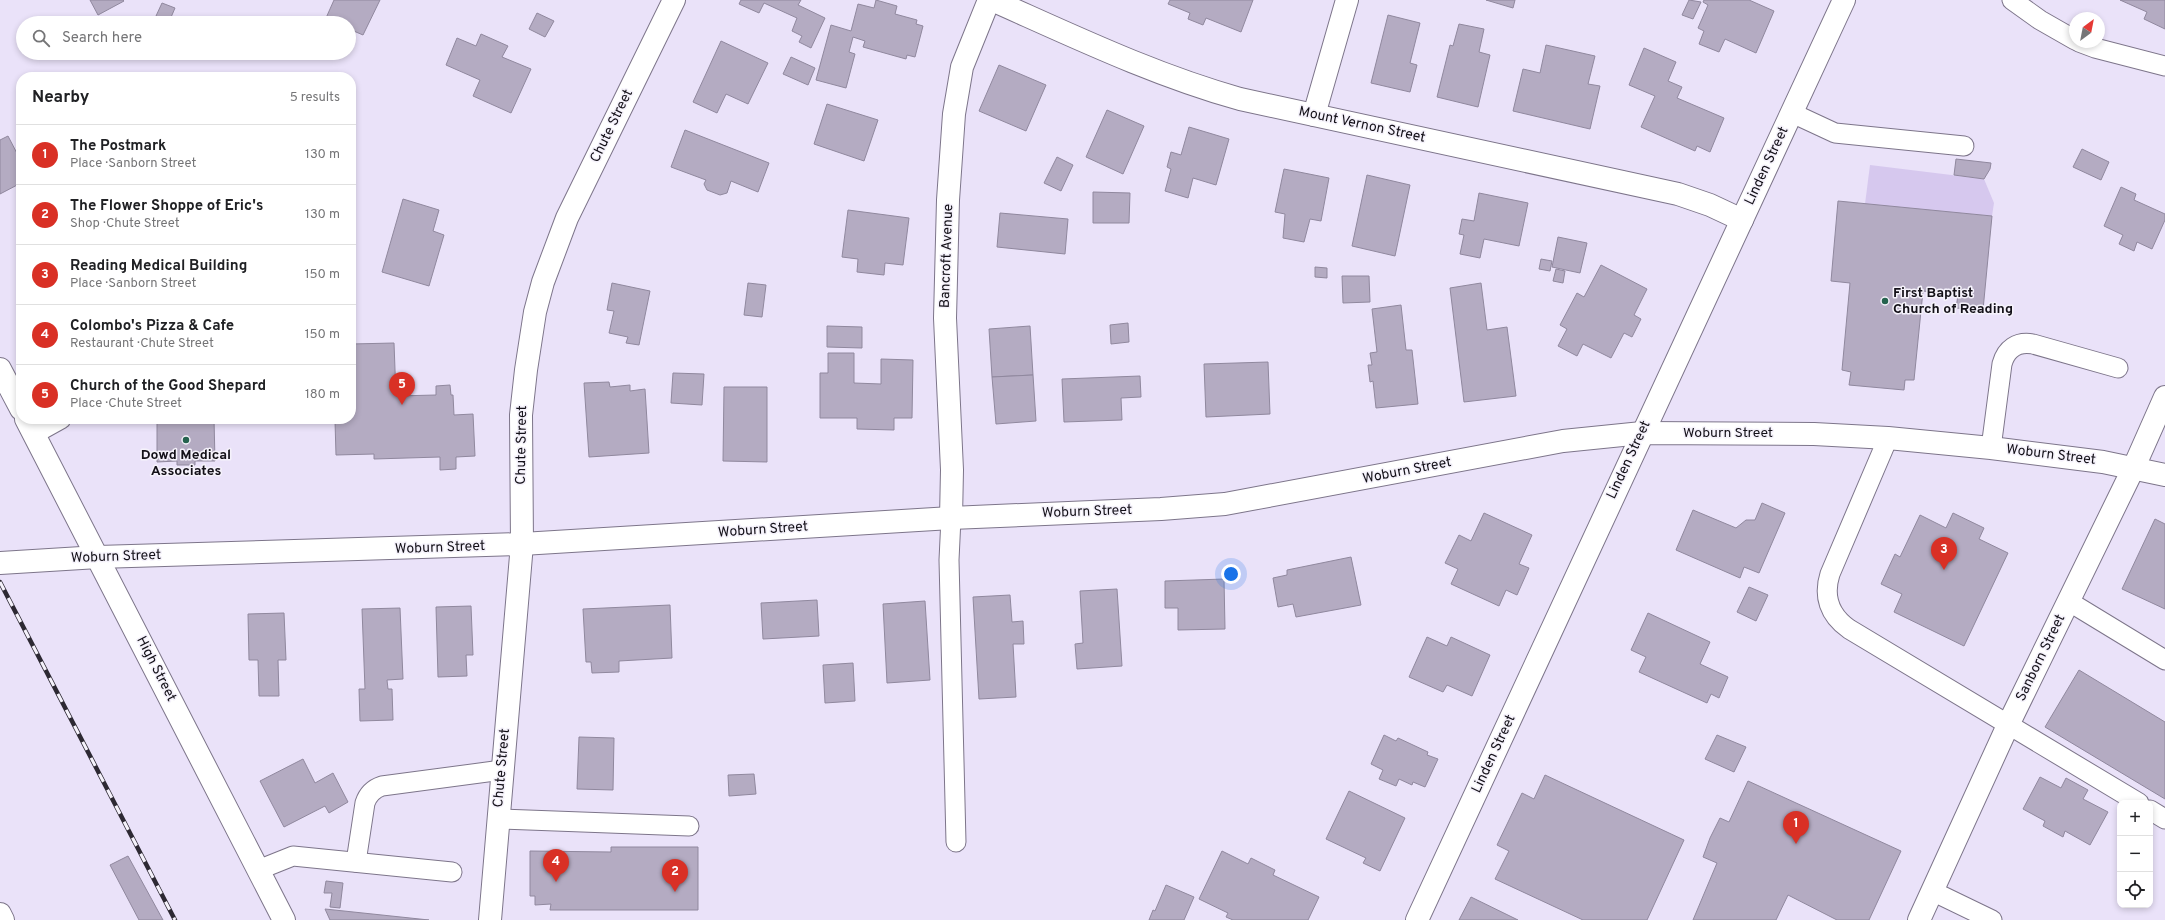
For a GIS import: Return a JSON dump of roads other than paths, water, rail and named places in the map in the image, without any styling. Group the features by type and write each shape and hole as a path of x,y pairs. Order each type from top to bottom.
{"street":[{"name":"Chute Street","path":"490,920 522,544 521,414 530,338 542,282 567,218 674,0"},
{"name":"Mount Vernon Street","path":"990,0 1124,58 1204,89 1314,115 1678,194 1710,204 1742,220"},
{"name":"Bancroft Avenue","path":"951,518 952,470 945,318 948,200 954,122 962,67 990,0"},
{"path":"1314,115 1347,0"},
{"name":"Linden Street","path":"1417,920 1844,0"},
{"path":"0,369 16,400"},
{"name":"Sanborn Street","path":"1919,920 2009,723 2134,467 2165,397"},
{"name":"High Street","path":"30,426 284,920"},
{"name":"Woburn Street","path":"0,563 98,557 522,544 951,518 1161,509 1225,504 1563,441 1642,433 1814,434 1888,438 1991,448 2134,467 2165,475"},
{"path":"0,914 3,920"}],"lane":[{"path":"2012,0 2040,20 2069,37"},
{"path":"2095,48 2165,66"},
{"path":"1792,113 1835,133 1964,146"},
{"path":"1991,448 2002,364 2005,355 2015,345 2028,343 2118,368"},
{"path":"1888,438 1830,574 1826,589 1832,612 1848,629 2009,723 2134,800"},
{"path":"951,518 949,560 956,842"},
{"path":"2068,601 2165,660"},
{"path":"356,862 366,799 374,789 382,786 502,770"},
{"path":"2153,812 2165,819"},
{"path":"498,819 689,826"},
{"path":"258,870 293,856 452,872"},
{"path":"1932,891 1992,920"}],"railway":[{"path":"0,582 175,920"}],"place":[{"name":"First Baptist Church of Reading","path":"1885,301"},
{"name":"Church of the Good Shepard","path":"402,405"},
{"name":"Dowd Medical Associates","path":"186,440"},
{"name":"Reading Medical Building","path":"1944,570"},
{"name":"The Postmark","path":"1796,844"},
{"name":"Colombo's Pizza & Cafe","path":"556,882"},
{"name":"The Flower Shoppe of Eric's","path":"675,892"}]}
